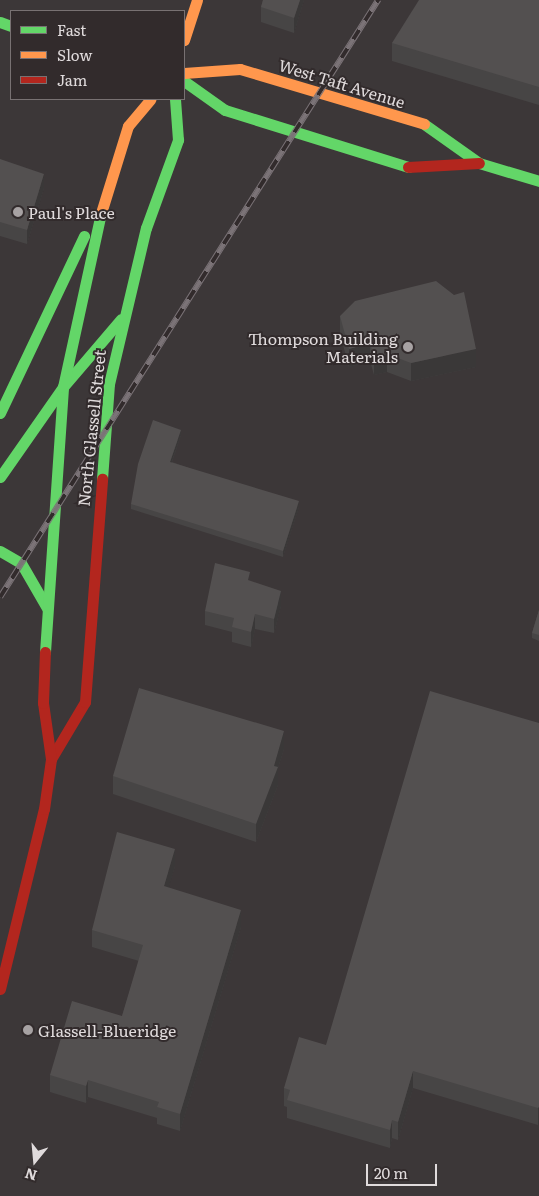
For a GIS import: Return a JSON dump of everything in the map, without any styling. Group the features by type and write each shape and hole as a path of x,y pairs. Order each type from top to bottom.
{"main road":[{"path":"185,37 197,0"},
{"name":"West Taft Avenue","path":"185,73 240,69 424,124 479,164"},
{"name":"West Taft Avenue","path":"185,83 225,110 410,167 479,164 539,182"},
{"name":"North Glassell Street","path":"0,989 42,818 51,760 44,703 47,608 55,452 63,387 106,187 128,126 150,100"},
{"name":"North Glassell Street","path":"51,760 86,702 104,433 121,318 178,140 174,100"},
{"path":"0,413 106,187"},
{"path":"0,477 63,387 121,318"},
{"path":"0,551 21,563 47,608"}],"building":[{"path":"263,0 300,0 294,18 261,7"},
{"path":"419,0 539,0 539,87 392,43"},
{"name":"Paul's Place","path":"0,159 44,174 27,230 0,222"},
{"name":"Thompson Building Materials","path":"436,281 454,295 464,292 476,349 411,363 387,354 374,358 370,343 349,349 340,316 355,301"},
{"path":"153,420 181,430 170,462 299,501 283,551 131,504 138,464"},
{"path":"215,563 250,572 248,580 281,591 274,619 255,614 251,632 232,627 234,618 205,611"},
{"path":"539,610 539,635 532,633"},
{"path":"139,688 284,731 274,766 278,767 256,824 113,776"},
{"path":"430,691 539,723 539,1107 413,1071 398,1122 392,1120 390,1130 287,1100 290,1090 284,1088 299,1037 326,1045"},
{"path":"117,832 175,849 164,886 241,910 180,1114 157,1107 159,1102 88,1080 86,1086 50,1075 72,1001 122,1016 143,945 92,930"}],"railway":[{"path":"0,597 378,0"}],"traffic: fast":[{"path":"0,22 10,26"},
{"path":"185,82 225,110 408,167"},
{"path":"102,479 109,384 146,228 178,140 175,100"},
{"path":"424,124 479,163 539,181"},
{"path":"45,652 63,387 101,213"},
{"path":"0,413 84,236"},
{"path":"0,477 63,387 121,319"},
{"path":"0,551 21,563 47,608"}],"traffic: slow":[{"path":"185,37 197,0"},
{"path":"185,73 240,69 424,124"},
{"path":"101,213 128,126 150,100"}],"traffic: jam":[{"path":"408,167 479,163"},
{"path":"51,759 85,702 102,479"},
{"path":"0,989 44,809 51,759 43,703 45,652"}],"place":[{"name":"Paul's Place","path":"18,212"},
{"name":"Thompson Building Materials","path":"408,347"},
{"name":"Glassell-Blueridge","path":"28,1030"}]}
